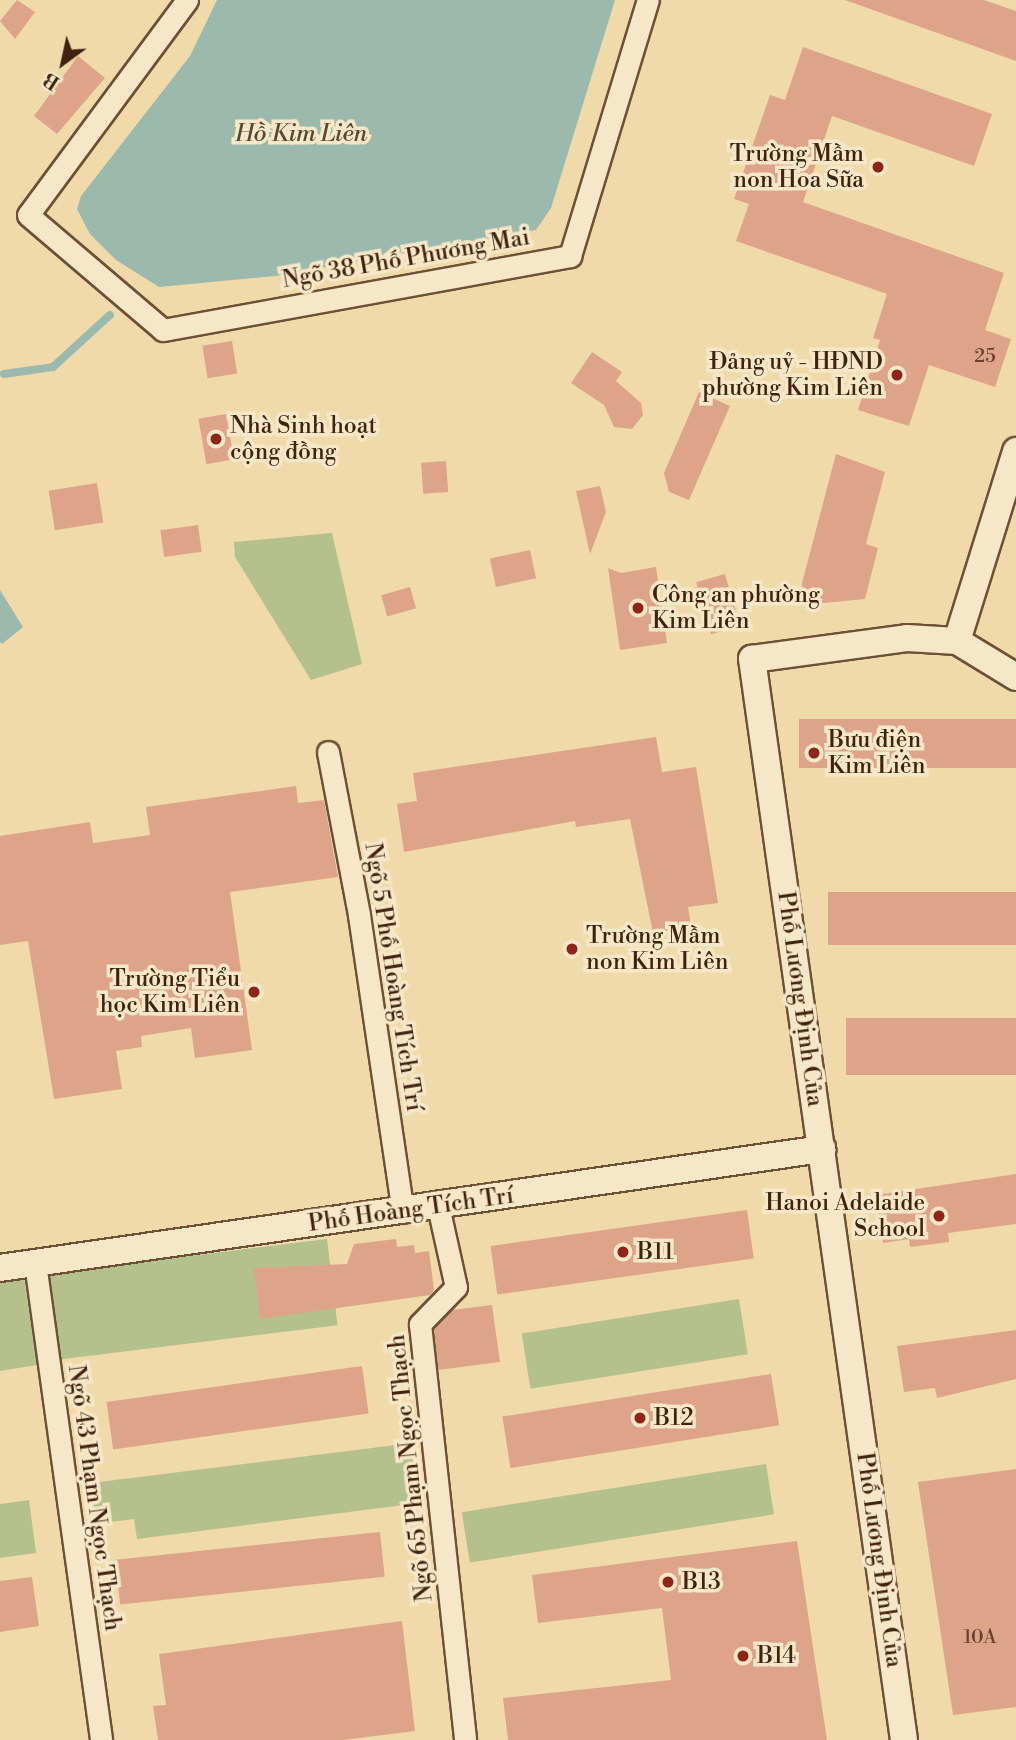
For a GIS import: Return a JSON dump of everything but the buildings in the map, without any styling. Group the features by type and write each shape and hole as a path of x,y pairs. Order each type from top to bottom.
{"street":[{"name":"Ngõ 38 Phố Phương Mai","path":"187,0 28,215 163,330 570,256 648,0"},
{"path":"1016,451 957,641 1016,677"},
{"name":"Phố Lương Định Của","path":"904,1740 752,659 907,638 957,641"},
{"name":"Ngõ 5 Phố Hoàng Tích Trí","path":"328,752 359,915 403,1212"},
{"name":"Phố Hoàng Tích Trí","path":"0,1268 403,1212 822,1149"},
{"name":"Ngõ 65 Phạm Ngọc Thạch","path":"438,1206 456,1287 420,1324 465,1740"},
{"name":"Ngõ 43 Phạm Ngọc Thạch","path":"35,1263 101,1740"}],"green space":[{"path":"332,533 362,664 311,680 235,557 234,542"},
{"path":"327,1239 338,1325 58,1360 47,1273"},
{"path":"24,1278 37,1365 0,1371 0,1281"},
{"path":"739,1299 748,1354 530,1389 522,1333"},
{"path":"412,1443 420,1503 137,1539 134,1519 96,1524 91,1483"},
{"path":"766,1464 774,1514 470,1563 462,1512"},
{"path":"29,1500 36,1553 0,1558 0,1504"}],"water":[{"name":"Hồ Kim Liên","path":"217,0 615,0 551,208 536,230 275,276 159,287 116,260 90,234 77,209 81,196 190,56"},
{"path":"0,590 23,627 2,644 0,642"}],"waterway":[{"path":"4,374 53,367 110,315"}],"place":[{"name":"Trường Mầm non Hoa Sữa","path":"878,167"},
{"name":"Đảng uỷ - HĐND phường Kim Liên","path":"897,375"},
{"name":"Nhà Sinh hoạt cộng đồng","path":"216,439"},
{"name":"Công an phường Kim Liên","path":"638,608"},
{"name":"Bưu điện Kim Liên","path":"814,753"},
{"name":"Trường Mầm non Kim Liên","path":"572,949"},
{"name":"Trường Tiểu học Kim Liên","path":"254,992"},
{"name":"Hanoi Adelaide School","path":"939,1216"},
{"name":"B11","path":"623,1252"},
{"name":"B12","path":"640,1418"},
{"name":"B13","path":"668,1582"},
{"name":"B14","path":"743,1656"}]}
